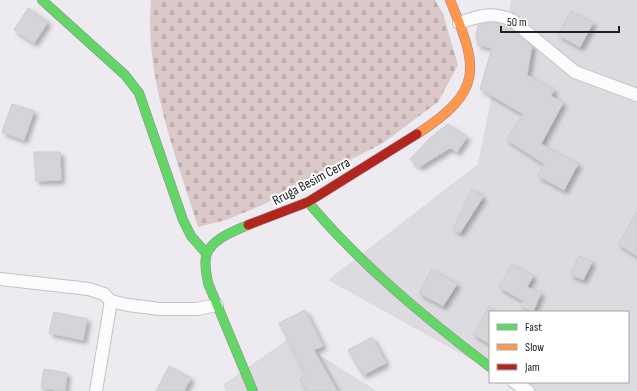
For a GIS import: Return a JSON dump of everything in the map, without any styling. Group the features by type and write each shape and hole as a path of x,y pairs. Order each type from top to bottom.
{"street":[{"path":"42,0 125,75 139,93 183,220 191,236 206,253 205,267 217,305 253,391"},
{"name":"Rruga Besim Cerra","path":"206,253 224,235 308,202 434,122 454,104 464,92 469,79 471,64 468,47 450,0"},
{"path":"459,23 474,18 500,15 512,20 575,72 637,95"},
{"path":"308,202 331,230 386,284 446,334 489,366"},
{"path":"0,279 89,289 104,294 110,301 160,309 197,309 217,305"},
{"path":"96,391 110,301"},
{"path":"516,383 528,391"}],"shaded area":[{"path":"511,0 637,0 637,391 528,391 514,383 629,383 629,311 489,311 489,369 328,280 478,164"},
{"path":"291,337 377,391 226,391 223,385"}],"green space":[{"path":"151,0 435,0 443,14 458,65 438,102 383,143 260,206 226,220 198,227 172,144 157,87 152,58 150,29"}],"building":[{"path":"28,8 48,22 34,43 14,30"},
{"path":"571,11 593,23 580,47 558,35"},
{"path":"498,23 512,29 532,46 527,75 554,90 551,96 563,103 541,144 578,164 564,190 538,176 544,164 506,139 523,114 480,89 492,48 478,45 476,36 478,25"},
{"path":"12,104 34,111 24,140 2,132"},
{"path":"448,124 467,137 457,152 450,148 419,167 410,159 430,138"},
{"path":"34,152 60,152 61,180 36,181"},
{"path":"472,189 483,197 460,233 453,229"},
{"path":"637,212 637,256 618,244"},
{"path":"579,256 592,262 583,280 570,274"},
{"path":"512,264 533,276 527,287 541,293 533,311 531,311 520,306 523,301 499,287"},
{"path":"432,269 457,284 443,306 419,293"},
{"path":"490,305 489,343 473,334"},
{"path":"305,310 323,346 314,350 337,391 307,391 300,379 306,376 279,323"},
{"path":"54,312 87,319 83,340 49,333"},
{"path":"372,337 386,363 363,375 348,350"},
{"path":"169,366 191,378 184,391 156,391"},
{"path":"44,369 67,373 65,391 41,388"}],"traffic: fast":[{"path":"42,0 125,75 139,93 183,220 191,236 206,253"},
{"path":"308,202 371,269 441,329 489,366"},
{"path":"248,225 229,233 217,241 208,251 205,264 208,283 253,391"}],"traffic: slow":[{"path":"417,134 455,104 465,90 470,76 470,61 466,43 450,0"}],"traffic: jam":[{"path":"248,225 308,202 417,134"}]}
